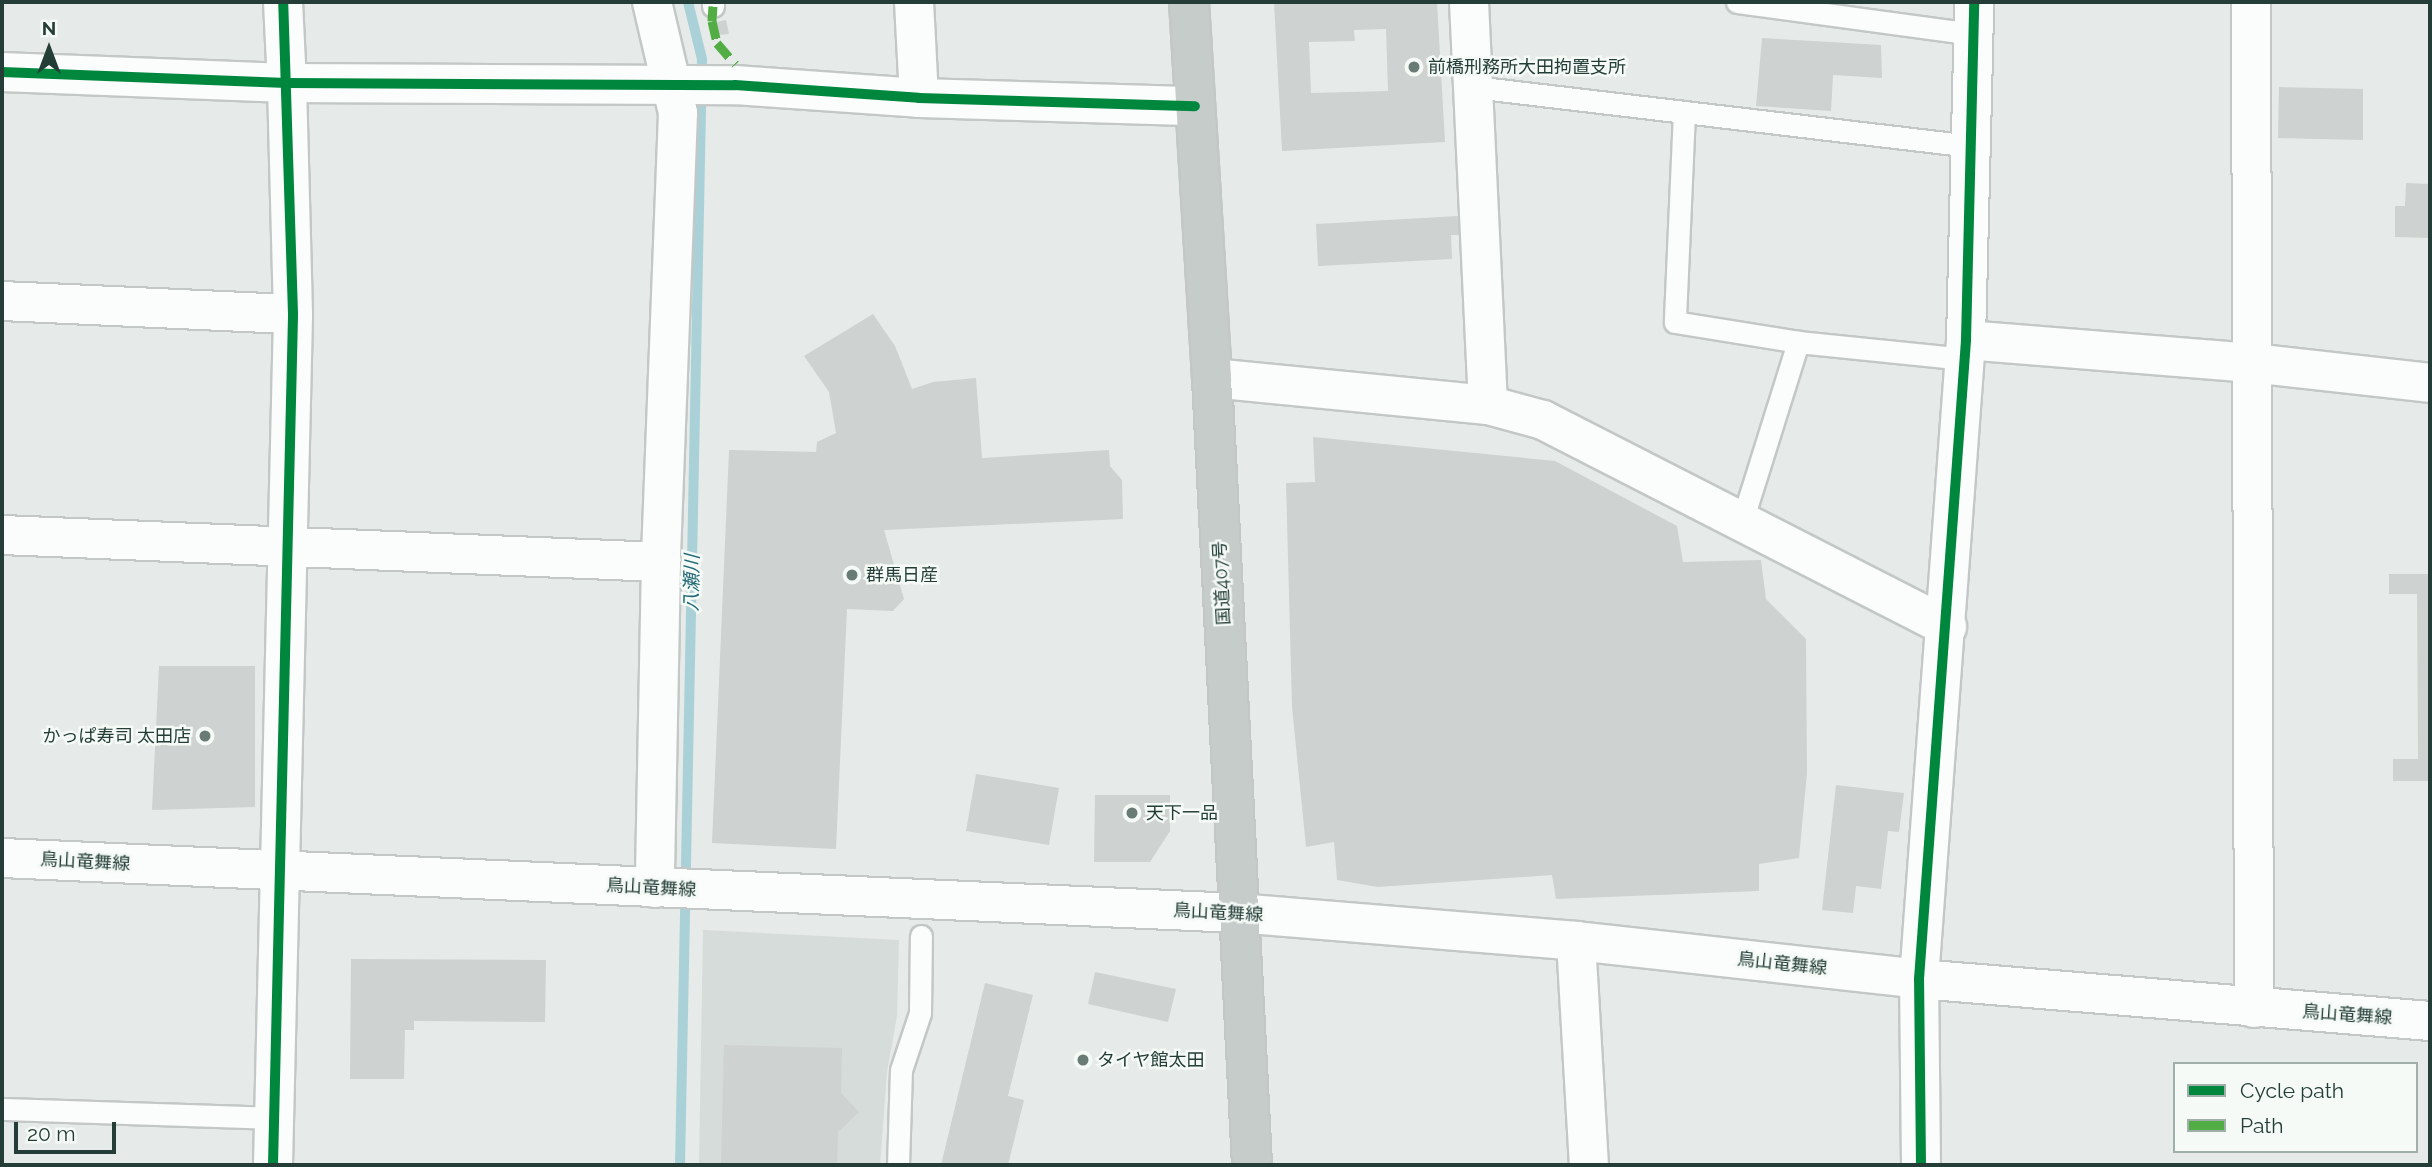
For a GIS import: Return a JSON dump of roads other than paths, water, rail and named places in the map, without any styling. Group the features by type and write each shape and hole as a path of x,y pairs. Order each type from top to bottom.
{"highway":[{"name":"国道407号","path":"1189,2 1212,378 1252,1165"}],"street":[{"path":"273,1165 293,314 283,2"},
{"path":"652,2 678,113 661,562 659,889"},
{"path":"914,2 919,98"},
{"path":"1469,2 1488,405"},
{"path":"2251,2 2254,1008"},
{"path":"1921,1165 1919,979 1947,627 1965,350 1973,18"},
{"path":"2,72 287,83 671,84 919,98 1195,106"},
{"path":"2,301 293,314"},
{"path":"1965,350 2252,363 2430,383"},
{"path":"1212,378 1488,405 1543,420 1947,627"},
{"path":"2,535 661,562"},
{"name":"鳥山竜舞線","path":"2,858 1238,913 1576,942 1919,979 2430,1021"},
{"path":"1576,942 1589,1165"}],"lane":[{"path":"1737,2 1973,18"},
{"path":"1474,87 1971,146"},
{"path":"1684,112 1675,322 1798,342 1965,350"},
{"path":"1741,521 1798,342"},
{"path":"898,1165 901,1070 920,1013 921,936"},
{"path":"2,1109 274,1118"}],"waterway":[{"name":"八瀬川","path":"680,1165 702,59 688,2"}],"place":[{"name":"前橋刑務所大田拘置支所","path":"1414,67"},
{"name":"群馬日産","path":"852,575"},
{"name":"かっぱ寿司 太田店","path":"205,736"},
{"name":"天下一品","path":"1132,813"},
{"name":"タイヤ館太田","path":"1083,1060"}]}
